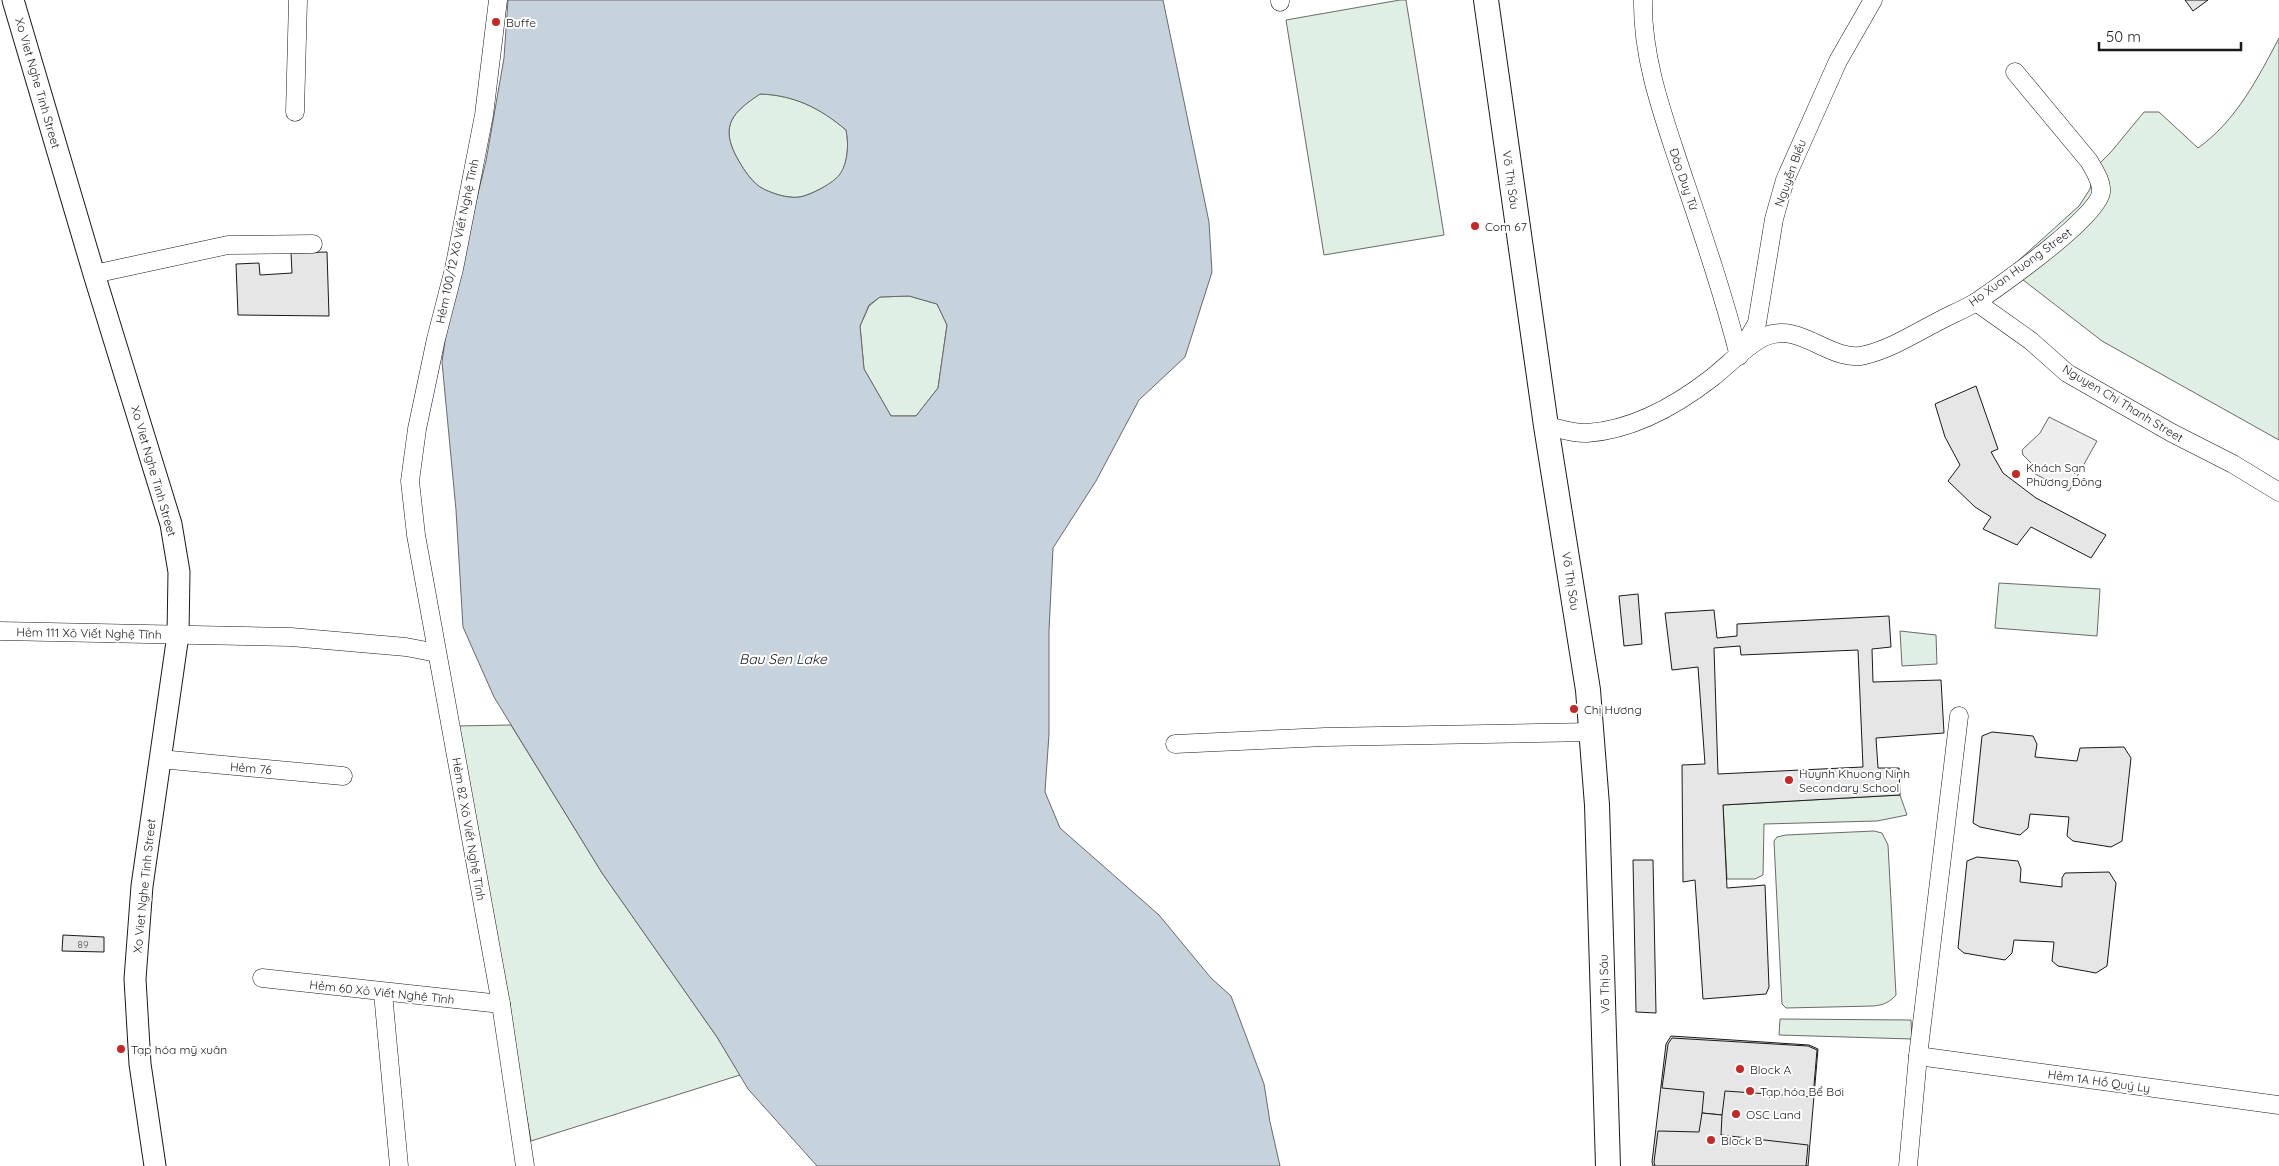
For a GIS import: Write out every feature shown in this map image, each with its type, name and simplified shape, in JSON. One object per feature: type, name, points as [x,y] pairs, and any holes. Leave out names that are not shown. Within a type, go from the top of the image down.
[{"type":"main road","name":"Võ Thị Sáu","points":[[1486,0],[1546,426],[1580,633],[1592,732],[1600,865],[1608,1166]]},
{"type":"street","name":"Xo Viet Nghe Tinh Street","points":[[14,0],[94,274],[171,524],[179,572],[178,635],[142,886],[135,979],[140,1064],[155,1166]]},
{"type":"street","points":[[295,112],[298,0]]},
{"type":"street","name":"Hẻm 100/12 Xô Viết Nghệ Tĩnh","points":[[410,481],[417,429],[436,339],[454,269],[484,115],[498,0]]},
{"type":"street","name":"Đào Duy Từ","points":[[1643,0],[1647,48],[1656,95],[1724,295],[1739,356]]},
{"type":"street","name":"Nguyễn Biểu","points":[[1739,356],[1757,322],[1774,219],[1785,180],[1838,61],[1873,0]]},
{"type":"street","name":"Ho Xuan Huong Street","points":[[1546,426],[1585,433],[1629,425],[1664,410],[1699,388],[1764,337],[1784,332],[1845,354],[1863,356],[1904,339],[1976,302],[2070,231],[2092,210],[2101,193],[2098,177],[2088,160],[2016,72]]},
{"type":"street","points":[[94,274],[228,245],[313,244]]},
{"type":"street","name":"Nguyen Chi Thanh Street","points":[[1976,302],[2031,341],[2067,373],[2172,433],[2233,464],[2279,492]]},
{"type":"street","name":"Hẻm 82 Xô Viết Nghệ Tĩnh","points":[[410,481],[412,510],[501,1004],[525,1166]]},
{"type":"street","name":"Hẻm 111 Xô Viết Nghệ Tĩnh","points":[[0,631],[178,635]]},
{"type":"street","points":[[178,635],[291,637],[406,647],[437,653]]},
{"type":"street","points":[[1908,1166],[1918,1056],[1959,716]]},
{"type":"street","points":[[1175,744],[1325,737],[1592,732]]},
{"type":"street","name":"Hẻm 76","points":[[160,759],[343,776]]},
{"type":"street","name":"Hẻm 60 Xô Viết Nghệ Tĩnh","points":[[262,978],[384,993],[501,1004]]},
{"type":"street","points":[[384,993],[399,1166]]},
{"type":"street","name":"Hẻm 1A Hồ Quý Ly","points":[[1918,1056],[2279,1105]]},
{"type":"green space","points":[[1406,0],[1444,235],[1324,255],[1286,20]]},
{"type":"green space","points":[[2279,38],[2279,440],[2102,341],[2009,269],[2079,206],[2090,189],[2094,169],[2111,152],[2144,112],[2159,112],[2198,148],[2212,137],[2245,98]]},
{"type":"green space","points":[[760,94],[784,97],[806,104],[826,115],[846,130],[848,147],[846,159],[843,170],[837,178],[827,185],[800,197],[785,196],[769,191],[753,181],[731,145],[729,128],[736,113]]},
{"type":"green space","points":[[909,296],[937,304],[947,325],[938,388],[916,416],[891,416],[864,369],[860,326],[869,306],[880,297]]},
{"type":"green space","points":[[1999,583],[2100,589],[2097,636],[1995,628]]},
{"type":"green space","points":[[1900,631],[1936,635],[1937,664],[1902,666]]},
{"type":"green space","points":[[511,725],[602,873],[717,1037],[740,1075],[531,1141],[457,726]]},
{"type":"green space","points":[[1900,795],[1907,815],[1877,821],[1764,824],[1763,875],[1755,879],[1727,879],[1723,805]]},
{"type":"green space","points":[[1874,831],[1882,833],[1888,845],[1896,995],[1886,1003],[1873,1006],[1786,1008],[1782,1004],[1774,841],[1777,837],[1786,835]]},
{"type":"green space","points":[[1780,1019],[1911,1020],[1912,1039],[1779,1035]]},
{"type":"shaded area","points":[[2049,417],[2097,441],[2069,491],[2035,474],[2034,466],[2023,455],[2022,450],[2040,433]]},
{"type":"water","name":"Bau Sen Lake","points":[[508,0],[1163,0],[1209,222],[1212,272],[1185,357],[1139,400],[1096,481],[1053,548],[1049,631],[1049,734],[1045,792],[1060,828],[1159,915],[1211,978],[1231,996],[1264,1084],[1280,1166],[817,1166],[748,1089],[717,1037],[602,873],[494,697],[463,627],[456,510],[442,362],[449,312],[486,161],[504,58]],"holes":[[[760,94],[784,97],[806,104],[826,115],[846,130],[848,147],[843,169],[828,185],[805,196],[785,196],[760,187],[744,169],[731,145],[729,128],[736,113]],[[909,296],[937,304],[947,325],[938,388],[916,416],[891,416],[864,369],[860,326],[869,305],[880,297]]]},
{"type":"building","points":[[2185,0],[2208,0],[2193,11]]},
{"type":"building","points":[[327,252],[329,316],[238,315],[236,264],[259,263],[260,275],[292,273],[291,253]]},
{"type":"building","points":[[1976,386],[1998,449],[1991,452],[2003,473],[2036,498],[2106,535],[2091,558],[2031,527],[2017,545],[1983,529],[1991,517],[1975,507],[1948,481],[1960,465],[1945,437],[1935,404]]},
{"type":"building","points":[[1638,594],[1642,644],[1624,646],[1619,596]]},
{"type":"building","points":[[1714,610],[1717,638],[1737,636],[1737,624],[1889,616],[1891,647],[1872,649],[1873,682],[1941,680],[1944,733],[1876,738],[1878,768],[1899,768],[1900,795],[1723,805],[1727,888],[1765,885],[1769,987],[1766,994],[1703,999],[1695,880],[1683,882],[1682,765],[1705,764],[1698,667],[1672,670],[1665,613]],"holes":[[[1740,646],[1741,655],[1858,650],[1863,767],[1718,774],[1714,648]]]},
{"type":"building","points":[[1992,732],[2033,736],[2037,744],[2035,757],[2077,761],[2080,748],[2124,747],[2131,758],[2122,841],[2111,847],[2073,841],[2067,836],[2069,817],[2030,814],[2028,828],[2020,835],[1980,827],[1973,823],[1982,736]]},
{"type":"building","points":[[1977,857],[2018,861],[2021,869],[2020,882],[2062,887],[2062,878],[2065,873],[2109,872],[2116,883],[2107,966],[2096,973],[2058,966],[2052,961],[2054,942],[2014,940],[2012,953],[2005,960],[1964,953],[1958,948],[1967,861]]},
{"type":"building","points":[[1633,860],[1653,860],[1656,1013],[1636,1012]]},
{"type":"building","points":[[63,935],[104,937],[104,952],[62,951]]},
{"type":"building","name":"OSC Land","points":[[1671,1036],[1809,1045],[1818,1049],[1808,1166],[1653,1166],[1666,1044]]},
{"type":"building","name":"Block A","points":[[1672,1038],[1808,1046],[1817,1050],[1813,1097],[1725,1091],[1722,1115],[1702,1113],[1704,1092],[1662,1088],[1668,1044]]},
{"type":"building","name":"Block B","points":[[1702,1113],[1722,1115],[1721,1135],[1808,1145],[1806,1166],[1655,1166],[1658,1131],[1699,1132]]},
{"type":"place","name":"Buffe","points":[[496,22]]},
{"type":"place","name":"Com 67","points":[[1475,226]]},
{"type":"place","name":"Khách Sạn Phương Đông","points":[[2016,474]]},
{"type":"place","name":"Chị Hương","points":[[1574,709]]},
{"type":"place","name":"Huynh Khuong Ninh Secondary School","points":[[1789,780]]},
{"type":"place","name":"Tạp hóa mỹ xuân","points":[[121,1049]]},
{"type":"place","name":"Block A","points":[[1740,1069]]},
{"type":"place","name":"Tạp hóa Bể Bơi","points":[[1750,1091]]},
{"type":"place","name":"OSC Land","points":[[1736,1114]]},
{"type":"place","name":"Block B","points":[[1711,1140]]}]
